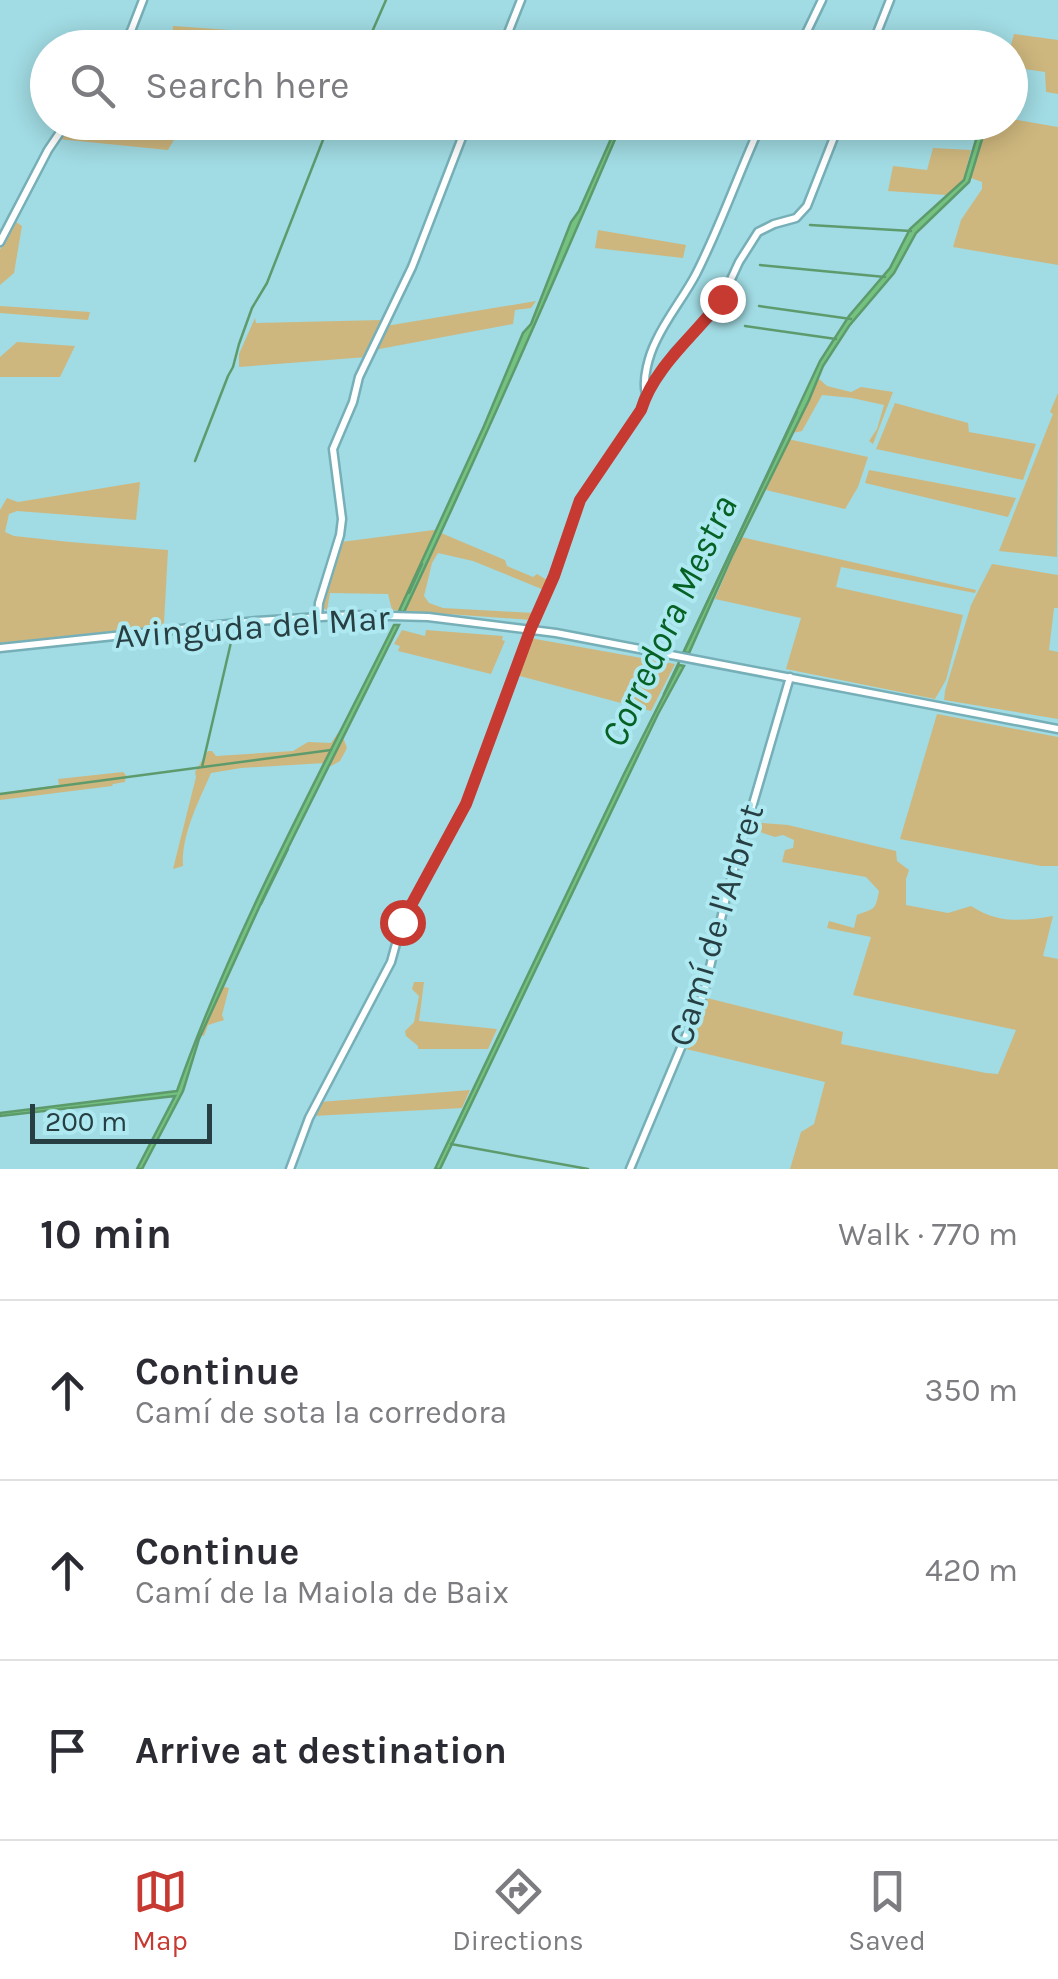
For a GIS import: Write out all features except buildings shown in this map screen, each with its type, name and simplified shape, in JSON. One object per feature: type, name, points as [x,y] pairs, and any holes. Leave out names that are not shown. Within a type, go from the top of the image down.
[{"type":"street","points":[[130,30],[143,0]]},
{"type":"street","points":[[509,30],[521,0]]},
{"type":"street","points":[[808,30],[822,0]]},
{"type":"street","points":[[879,30],[890,0]]},
{"type":"street","points":[[0,242],[55,140]]},
{"type":"street","points":[[318,617],[342,520],[333,449],[359,377],[412,267],[461,140]]},
{"type":"street","points":[[646,394],[644,386],[654,345],[696,274],[754,140]]},
{"type":"street","points":[[290,1169],[310,1118],[391,962],[402,922],[466,804],[580,500],[675,352],[722,299],[758,232],[796,218],[806,206],[833,140]]},
{"type":"street","name":"Avinguda del Mar","points":[[0,648],[238,622],[406,616],[531,628],[1058,727]]},
{"type":"street","name":"Camí de l'Arbret","points":[[630,1169],[704,992],[727,893],[790,677]]},
{"type":"shaded area","points":[[173,26],[230,30],[173,30]]},
{"type":"shaded area","points":[[1028,36],[1058,40],[1058,94],[1046,92],[1045,72],[1028,70]]},
{"type":"shaded area","points":[[1028,122],[1058,127],[1058,265],[953,247],[961,220],[982,189],[982,182],[971,178],[982,140],[1028,140]]},
{"type":"shaded area","points":[[68,140],[174,140],[168,150]]},
{"type":"shaded area","points":[[610,140],[615,140],[488,429],[404,612],[399,611],[523,333],[531,324],[571,222]]},
{"type":"shaded area","points":[[976,140],[982,140],[969,182],[916,233],[894,273],[849,326],[823,366],[689,653],[684,652],[820,361],[849,316],[890,268],[910,229],[964,180]]},
{"type":"shaded area","points":[[933,148],[971,150],[963,181],[946,195],[888,191],[893,166],[927,170]]},
{"type":"shaded area","points":[[13,220],[22,226],[14,273],[0,285],[0,250]]},
{"type":"shaded area","points":[[598,230],[686,245],[683,258],[595,248]]},
{"type":"shaded area","points":[[536,301],[531,308],[515,310],[513,324],[374,350],[386,326]]},
{"type":"shaded area","points":[[0,306],[90,312],[88,320],[0,313]]},
{"type":"shaded area","points":[[255,318],[256,323],[383,320],[367,357],[239,367],[239,354]]},
{"type":"shaded area","points":[[17,342],[75,346],[60,377],[0,377],[0,357]]},
{"type":"shaded area","points":[[818,378],[827,386],[851,392],[861,387],[893,392],[873,444],[869,441],[884,405],[852,398],[822,395],[802,431],[792,433]]},
{"type":"shaded area","points":[[1058,393],[1057,557],[999,551],[1053,414],[1050,412]]},
{"type":"shaded area","points":[[895,403],[968,423],[969,432],[1036,444],[1023,480],[876,449]]},
{"type":"shaded area","points":[[788,439],[868,457],[845,509],[766,490]]},
{"type":"shaded area","points":[[869,470],[1016,498],[1008,517],[865,483]]},
{"type":"shaded area","points":[[140,482],[136,520],[17,511],[9,514],[5,532],[168,550],[164,623],[0,643],[0,510],[7,498],[18,502]]},
{"type":"shaded area","points":[[434,530],[505,560],[507,566],[547,580],[544,590],[473,561],[438,553],[424,596],[429,603],[443,608],[533,613],[531,620],[392,610],[388,594],[330,593],[327,610],[321,607],[341,542]]},
{"type":"shaded area","points":[[741,537],[976,590],[975,593],[841,567],[836,587],[963,615],[946,680],[935,699],[786,669],[801,618],[715,599]]},
{"type":"shaded area","points":[[992,564],[1058,575],[1058,608],[1054,608],[1049,650],[1058,652],[1058,719],[944,700],[971,605]]},
{"type":"shaded area","points":[[394,625],[399,625],[267,890],[199,1039],[183,1091],[142,1169],[137,1169],[175,1096],[0,1116],[177,1091],[250,913]]},
{"type":"shaded area","points":[[402,630],[425,636],[426,630],[503,636],[505,641],[491,674],[398,651],[400,646],[394,644]]},
{"type":"shaded area","points":[[530,638],[675,664],[651,711],[516,675]]},
{"type":"shaded area","points":[[679,665],[684,666],[440,1169],[435,1169],[624,774]]},
{"type":"shaded area","points":[[937,714],[1058,737],[1058,866],[900,839]]},
{"type":"shaded area","points":[[338,733],[347,748],[340,761],[331,766],[325,763],[211,773],[188,830],[183,866],[173,869],[195,772],[208,751],[216,756],[293,751],[308,742],[331,743]]},
{"type":"shaded area","points":[[123,772],[125,782],[112,786],[0,800],[0,793],[59,785],[58,779]]},
{"type":"shaded area","points":[[751,822],[788,825],[896,851],[897,861],[909,870],[906,905],[948,913],[971,906],[1011,920],[1053,916],[1043,956],[1058,959],[1058,1169],[790,1169],[801,1132],[814,1124],[825,1082],[686,1049],[707,998],[843,1032],[841,1044],[986,1073],[998,1074],[1016,1030],[853,995],[871,937],[827,928],[829,921],[854,928],[857,915],[875,906],[879,891],[866,877],[782,862],[785,850],[793,848],[794,840],[751,829]]},
{"type":"shaded area","points":[[414,982],[424,982],[419,1021],[497,1029],[488,1049],[418,1049],[405,1031],[414,1022],[419,996],[412,989]]},
{"type":"shaded area","points":[[224,987],[229,988],[224,1020],[208,1025],[204,1036],[201,1035],[212,1007]]},
{"type":"shaded area","points":[[470,1090],[462,1108],[313,1116],[320,1102]]},
{"type":"waterway","points":[[373,30],[386,0]]},
{"type":"waterway","points":[[195,461],[252,308],[267,283],[323,140]]},
{"type":"waterway","points":[[810,225],[911,231]]},
{"type":"waterway","points":[[760,265],[885,277]]},
{"type":"waterway","points":[[759,306],[851,319]]},
{"type":"waterway","points":[[745,326],[836,339]]},
{"type":"waterway","name":"Corredora Mestra","points":[[683,653],[797,412]]},
{"type":"waterway","points":[[409,593],[422,564]]},
{"type":"waterway","points":[[202,767],[232,638]]},
{"type":"waterway","name":"Corredora Mestra","points":[[664,694],[680,660]]},
{"type":"waterway","points":[[0,794],[331,750]]},
{"type":"waterway","points":[[261,904],[288,849]]},
{"type":"waterway","points":[[451,1144],[588,1169]]},
{"type":"route","points":[[402,922],[466,804],[580,500],[675,352],[722,299]]}]
